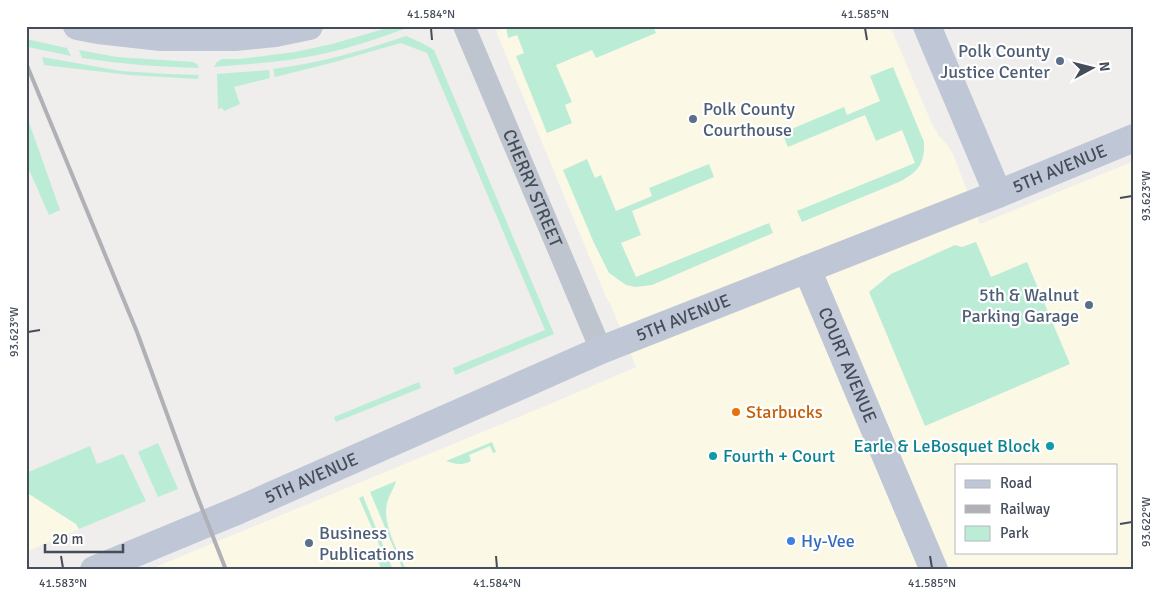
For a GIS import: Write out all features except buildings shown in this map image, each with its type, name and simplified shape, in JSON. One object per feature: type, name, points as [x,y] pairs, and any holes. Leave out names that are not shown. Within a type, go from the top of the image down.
[{"type":"street","points":[[77,26],[161,37],[236,37],[275,33],[309,26]]},
{"type":"street","name":"CHERRY STREET","points":[[464,26],[601,350]]},
{"type":"street","points":[[927,26],[998,194]]},
{"type":"street","name":"5TH AVENUE","points":[[94,570],[239,510],[601,350],[998,194],[1134,138]]},
{"type":"street","name":"COURT AVENUE","points":[[807,269],[934,570]]},
{"type":"shaded area","points":[[496,26],[890,26],[932,124],[953,154],[980,224],[1134,161],[1134,570],[148,570],[636,367],[497,34]]},
{"type":"shaded area","points":[[26,492],[76,524],[79,529],[26,552]]},
{"type":"green space","points":[[394,26],[408,26],[407,28],[344,49],[309,57],[214,67],[222,59],[239,59],[295,52],[332,44]]},
{"type":"green space","points":[[506,26],[653,26],[656,33],[596,58],[592,50],[556,65],[572,102],[565,105],[572,123],[547,133],[516,56],[524,53],[517,35],[508,38]]},
{"type":"green space","points":[[406,36],[434,50],[554,334],[455,375],[453,368],[545,330],[427,53],[401,43],[275,77],[273,69],[340,56]]},
{"type":"green space","points":[[26,39],[67,48],[71,56],[28,47]]},
{"type":"green space","points":[[79,50],[117,57],[193,62],[199,68],[140,65],[82,58]]},
{"type":"green space","points":[[42,57],[121,71],[199,75],[198,79],[129,75],[44,65]]},
{"type":"green space","points":[[893,67],[924,142],[922,162],[916,171],[899,182],[802,222],[797,211],[915,163],[902,130],[876,141],[865,115],[788,147],[782,133],[844,107],[847,115],[880,101],[870,76]]},
{"type":"green space","points":[[269,70],[270,78],[234,87],[240,104],[224,111],[222,108],[218,109],[217,74]]},
{"type":"green space","points":[[26,114],[60,210],[49,215],[26,163]]},
{"type":"green space","points":[[587,159],[595,178],[601,175],[616,211],[652,196],[649,188],[709,164],[714,177],[632,211],[641,235],[621,243],[636,277],[769,223],[773,233],[652,285],[636,287],[626,285],[609,273],[563,170]]},
{"type":"green space","points":[[976,242],[991,277],[1027,262],[1070,364],[925,426],[869,292],[891,274],[955,245],[962,247]]},
{"type":"green space","points":[[419,382],[421,388],[336,422],[334,417]]},
{"type":"green space","points":[[492,442],[496,452],[493,453],[490,446],[469,455],[471,461],[467,463],[459,464],[446,461]]},
{"type":"green space","points":[[158,443],[178,489],[158,497],[138,452]]},
{"type":"green space","points":[[90,446],[97,464],[122,454],[124,455],[146,501],[79,529],[76,524],[26,492],[26,473]]},
{"type":"green space","points":[[396,481],[387,503],[387,520],[406,570],[403,570],[370,492]]},
{"type":"green space","points":[[363,496],[393,570],[382,570],[374,553],[381,549],[359,498]]},
{"type":"railway","points":[[26,63],[137,332],[226,570]]},
{"type":"place","name":"Polk County Justice Center","points":[[1060,61]]},
{"type":"place","name":"Polk County Courthouse","points":[[693,119]]},
{"type":"place","name":"5th & Walnut Parking Garage","points":[[1089,305]]},
{"type":"place","name":"Starbucks","points":[[736,412]]},
{"type":"place","name":"Earle & LeBosquet Block","points":[[1050,446]]},
{"type":"place","name":"Fourth + Court","points":[[713,456]]},
{"type":"place","name":"Hy-Vee","points":[[791,541]]},
{"type":"place","name":"Business Publications","points":[[309,543]]}]
